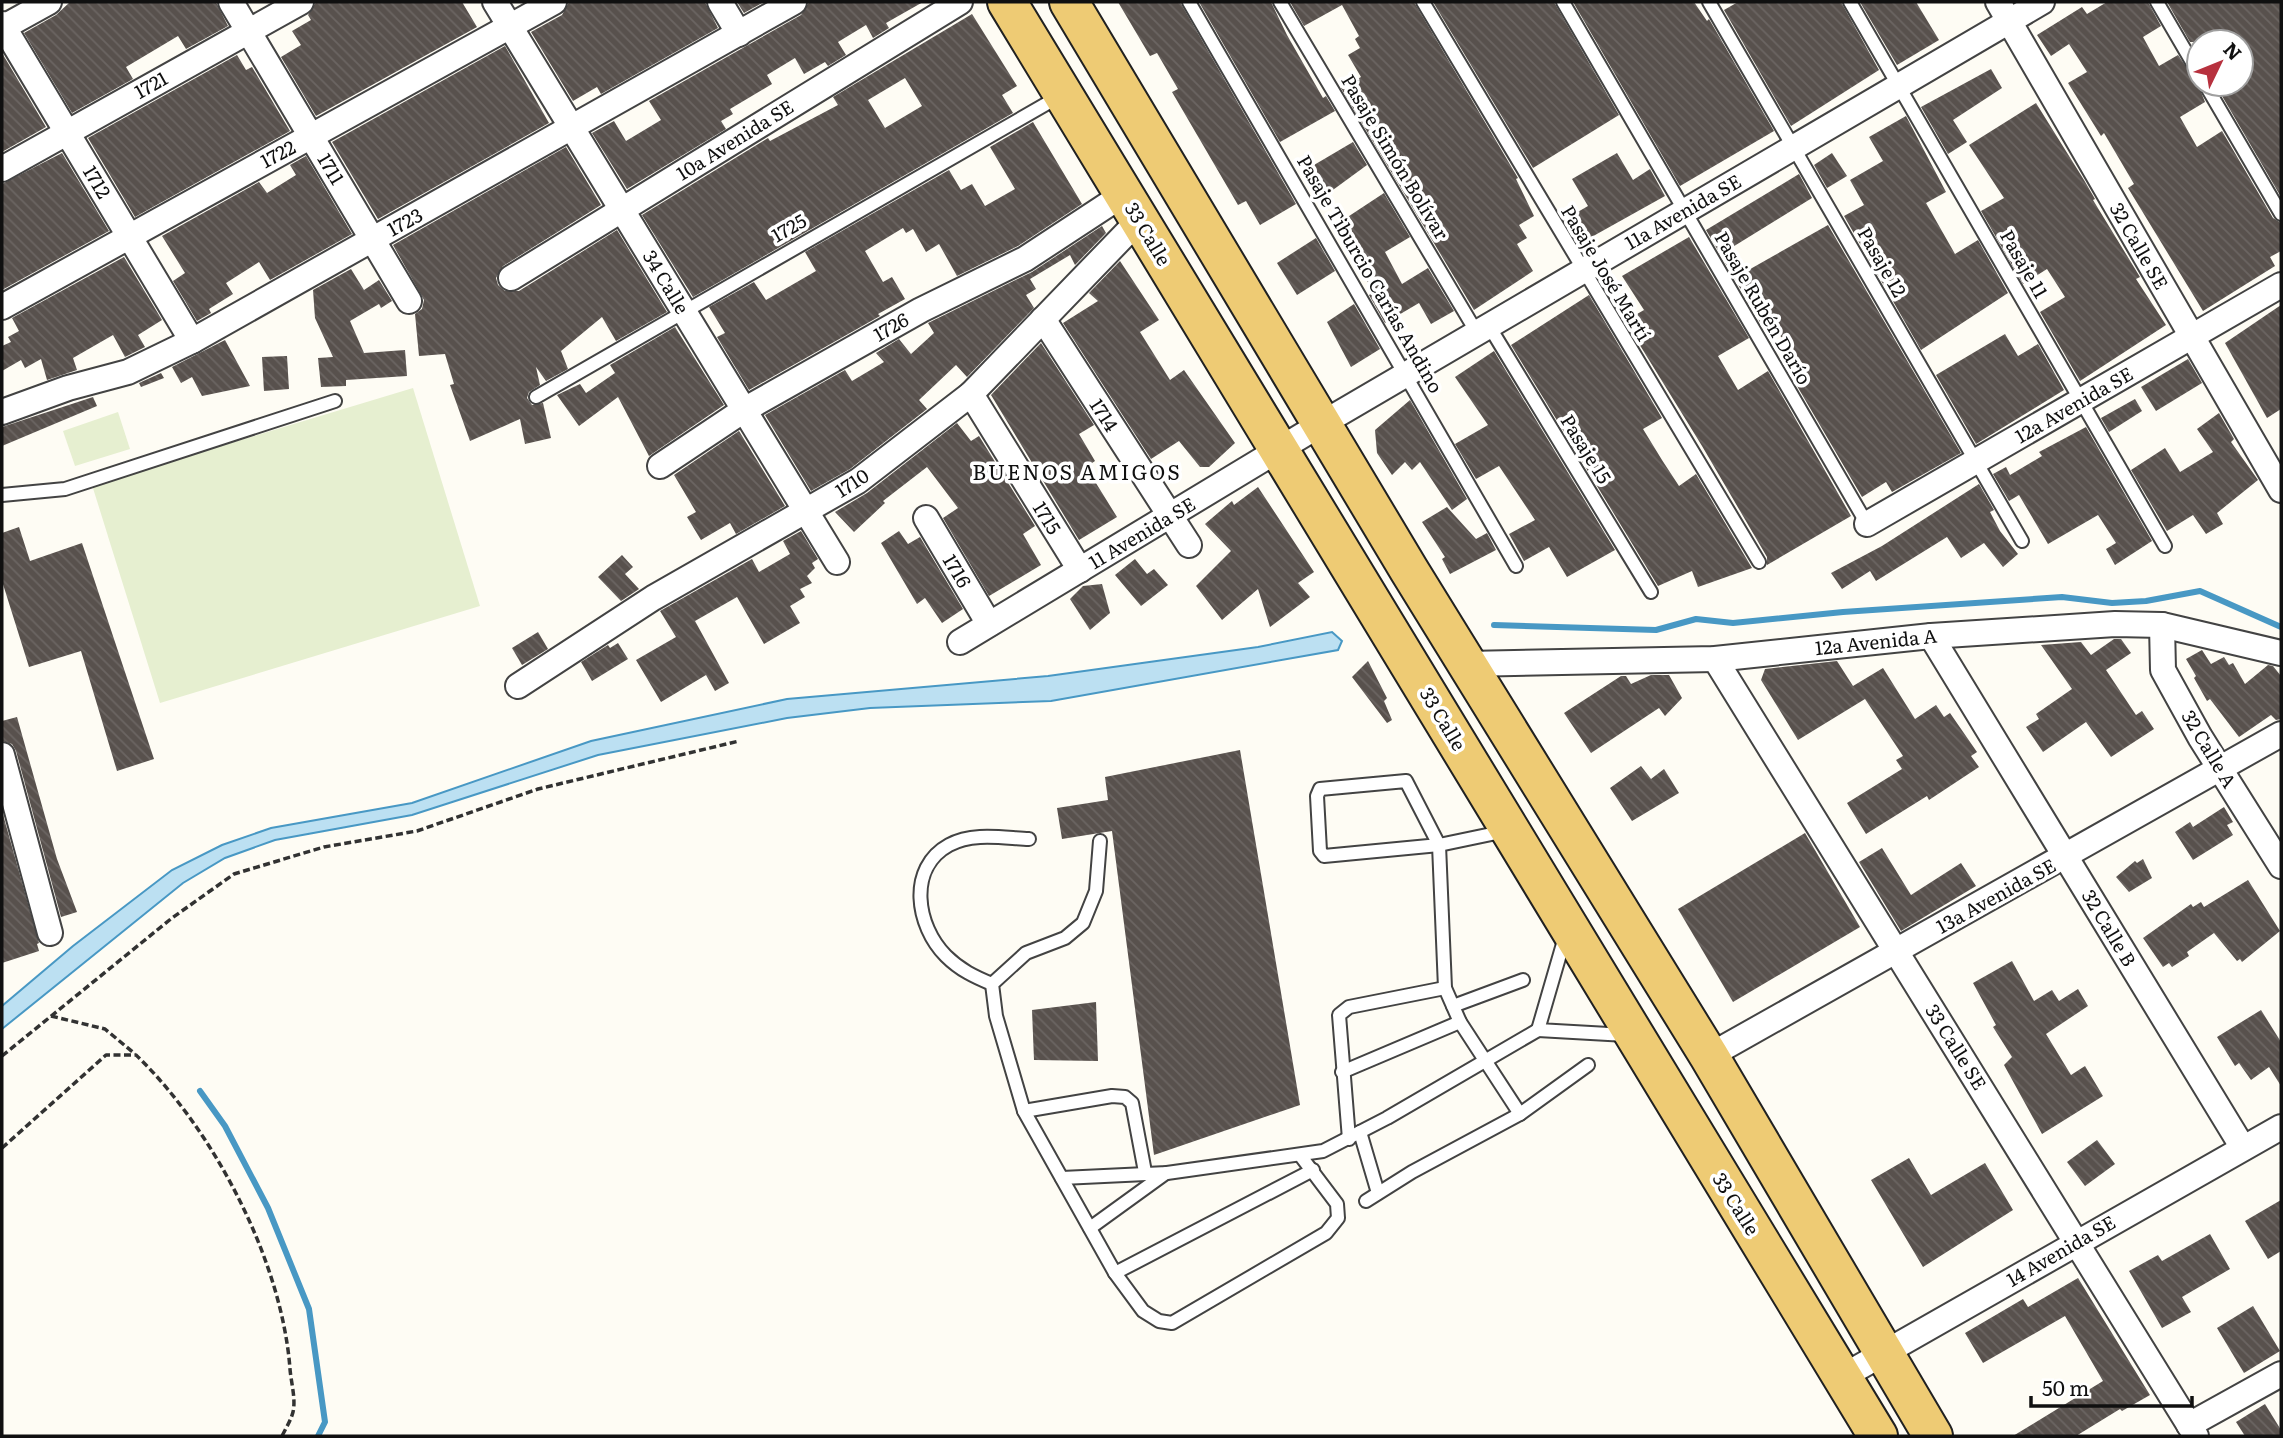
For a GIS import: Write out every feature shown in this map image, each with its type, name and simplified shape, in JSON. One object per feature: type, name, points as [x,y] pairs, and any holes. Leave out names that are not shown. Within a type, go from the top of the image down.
[{"type":"main road","name":"33 Calle","points":[[1007,2],[1878,1436]]},
{"type":"main road","points":[[1069,2],[1467,664],[1709,1056],[1933,1436]]},
{"type":"street","points":[[2,26],[49,2]]},
{"type":"street","name":"1711","points":[[231,2],[409,301]]},
{"type":"street","name":"1721","points":[[2,169],[301,2]]},
{"type":"street","name":"34 Calle","points":[[495,2],[837,562]]},
{"type":"street","name":"1722","points":[[2,307],[554,2]]},
{"type":"street","points":[[720,2],[740,34]]},
{"type":"street","name":"1723","points":[[2,412],[68,388],[128,372],[191,341],[794,2]]},
{"type":"street","name":"10a Avenida SE","points":[[511,278],[960,2]]},
{"type":"street","name":"11a Avenida SE","points":[[1323,423],[1898,86],[2003,11],[2042,2]]},
{"type":"street","name":"32 Calle SE","points":[[2003,11],[2281,490]]},
{"type":"street","name":"1712","points":[[2,26],[191,341]]},
{"type":"street","name":"1710","points":[[518,686],[653,598],[858,481],[971,394],[1042,319],[1132,207]]},
{"type":"street","name":"1726","points":[[660,466],[744,410],[921,310],[1132,207]]},
{"type":"street","name":"12a Avenida SE","points":[[1867,524],[2281,285]]},
{"type":"street","name":"1714","points":[[1042,319],[1189,545]]},
{"type":"street","name":"1715","points":[[971,394],[1080,570]]},
{"type":"street","name":"11 Avenida SE","points":[[960,642],[1323,423]]},
{"type":"street","name":"1716","points":[[926,518],[989,624]]},
{"type":"street","name":"12a Avenida A","points":[[1467,664],[1715,659],[1931,636],[2115,624],[2162,625],[2281,653]]},
{"type":"street","name":"32 Calle A","points":[[2162,625],[2163,670],[2281,866]]},
{"type":"street","name":"32 Calle B","points":[[1931,636],[2243,1148]]},
{"type":"street","name":"33 Calle SE","points":[[1715,659],[2192,1431]]},
{"type":"street","name":"13a Avenida SE","points":[[1709,1056],[2281,734]]},
{"type":"street","points":[[2,755],[50,933]]},
{"type":"street","name":"14 Avenida SE","points":[[1842,1377],[2281,1127]]},
{"type":"street","points":[[2192,1431],[2281,1374]]},
{"type":"lane","name":"Pasaje Tiburcio Carías Andino","points":[[1189,2],[1516,566]]},
{"type":"lane","name":"Pasaje Simón Bolívar","points":[[1280,2],[1483,330]]},
{"type":"lane","name":"Pasaje José Martí","points":[[1423,2],[1759,562]]},
{"type":"lane","name":"Pasaje Rubén Darío","points":[[1563,2],[1867,524]]},
{"type":"lane","name":"Pasaje 12","points":[[1709,2],[2022,541]]},
{"type":"lane","name":"Pasaje 11","points":[[1850,2],[2165,546]]},
{"type":"lane","points":[[2157,2],[2185,50]]},
{"type":"lane","name":"1725","points":[[536,397],[574,377],[683,310],[1063,94]]},
{"type":"lane","points":[[2213,98],[2281,214]]},
{"type":"lane","name":"Pasaje 15","points":[[1483,330],[1651,592]]},
{"type":"lane","points":[[2,495],[65,489],[335,401]]},
{"type":"lane","points":[[1509,830],[1439,845],[1324,856],[1320,851],[1317,796],[1320,789],[1327,786],[1406,781],[1439,845],[1445,988],[1460,1022],[1520,1114]]},
{"type":"lane","points":[[992,984],[964,972],[944,955],[920,907],[920,883],[928,863],[948,845],[974,837],[1029,839]]},
{"type":"lane","points":[[992,984],[1026,953],[1065,938],[1083,923],[1096,891],[1100,841]]},
{"type":"lane","points":[[1538,1030],[1568,927]]},
{"type":"lane","points":[[1453,1006],[1523,980]]},
{"type":"lane","points":[[992,984],[996,1016],[1024,1111],[1115,1273],[1143,1311],[1158,1321],[1172,1322],[1326,1233],[1338,1218],[1337,1205],[1300,1155]]},
{"type":"lane","points":[[1378,1193],[1354,1136],[1342,1072],[1339,1015],[1343,1009],[1445,988]]},
{"type":"lane","points":[[1342,1072],[1460,1022]]},
{"type":"lane","points":[[1062,1178],[1167,1173],[1323,1151],[1485,1063],[1538,1030],[1633,1036]]},
{"type":"lane","points":[[1366,1201],[1520,1114],[1588,1065]]},
{"type":"lane","points":[[1024,1111],[1112,1096],[1125,1097],[1132,1103],[1145,1172]]},
{"type":"lane","points":[[1115,1273],[1313,1170]]},
{"type":"lane","points":[[1090,1228],[1167,1173]]},
{"type":"path","points":[[2,1056],[172,918],[234,874],[324,847],[417,831],[538,789],[739,741]]},
{"type":"path","points":[[51,1016],[105,1029],[136,1055],[167,1084],[220,1161],[257,1241],[288,1332],[293,1410],[282,1436]]},
{"type":"path","points":[[2,1148],[106,1055],[136,1055]]},
{"type":"green space","points":[[413,388],[480,606],[160,703],[92,485]]},
{"type":"green space","points":[[118,412],[130,449],[75,466],[63,431]]},
{"type":"water","points":[[1332,632],[1342,641],[1338,650],[1051,701],[870,708],[787,718],[598,755],[412,815],[275,840],[225,858],[183,883],[2,1029],[2,1006],[73,946],[172,870],[222,845],[271,828],[412,803],[591,741],[787,699],[1048,676],[1258,647]]},
{"type":"building","points":[[70,2],[216,2],[228,26],[186,49],[178,36],[126,67],[133,79],[72,113],[24,33],[56,15]]},
{"type":"building","points":[[316,2],[462,2],[477,27],[316,116],[281,57],[301,45],[292,31],[311,20],[308,15]]},
{"type":"building","points":[[569,2],[705,2],[718,28],[601,94],[597,87],[573,101],[531,32],[562,15]]},
{"type":"building","points":[[737,2],[764,2],[744,13]]},
{"type":"building","points":[[809,2],[923,2],[886,23],[889,28],[873,38],[866,25],[838,42],[846,55],[828,66],[825,62],[804,74],[795,58],[767,75],[772,84],[730,109],[733,114],[721,121],[726,129],[627,189],[592,133],[614,121],[626,141],[661,120],[649,101],[801,15]]},
{"type":"building","points":[[1118,2],[1180,2],[1296,204],[1260,225],[1246,201],[1238,205],[1172,92],[1178,89],[1157,53],[1150,56]]},
{"type":"building","points":[[1199,2],[1271,2],[1323,98],[1326,96],[1335,111],[1280,142]]},
{"type":"building","points":[[1290,2],[1414,2],[1518,178],[1516,179],[1534,216],[1519,225],[1527,238],[1517,244],[1533,271],[1474,310],[1341,88],[1361,77],[1348,55],[1360,48],[1355,39],[1359,36],[1342,5],[1304,26]]},
{"type":"building","points":[[1433,2],[1554,2],[1619,115],[1533,168]]},
{"type":"building","points":[[1573,2],[1694,2],[1707,21],[1709,19],[1774,131],[1680,186]]},
{"type":"building","points":[[1738,2],[1841,2],[1879,70],[1791,126],[1724,10]]},
{"type":"building","points":[[1860,2],[1916,2],[1939,40],[1897,65]]},
{"type":"building","points":[[2107,2],[2148,2],[2161,26],[2143,37],[2159,66],[2178,55],[2185,65],[2185,98],[2203,98],[2205,102],[2180,117],[2197,147],[2222,131],[2273,218],[2281,223],[2281,251],[2270,257],[2275,266],[2203,311],[2128,188],[2134,184],[2104,133],[2101,136],[2068,83],[2087,72],[2069,44],[2051,56],[2037,35],[2082,7],[2087,14]]},
{"type":"building","points":[[2167,2],[2281,2],[2281,197],[2223,98],[2255,98],[2255,28],[2185,28],[2185,33]]},
{"type":"building","points":[[972,14],[1017,86],[1002,95],[1013,113],[693,297],[642,215],[768,138],[770,141],[838,105],[833,97]],"holes":[[[905,78],[922,106],[885,128],[868,100]]]},
{"type":"building","points":[[505,46],[549,123],[378,219],[332,142]]},
{"type":"building","points":[[2,53],[46,127],[2,152]]},
{"type":"building","points":[[237,55],[246,70],[252,67],[290,131],[135,217],[88,138]]},
{"type":"building","points":[[1991,69],[2002,88],[1953,120],[1967,142],[1948,154],[1921,107]]},
{"type":"building","points":[[2036,103],[2140,277],[2136,279],[2166,325],[2080,381],[2040,312],[2065,297],[2047,269],[2023,284],[1981,211],[2004,198],[1969,145]]},
{"type":"building","points":[[1906,116],[1946,192],[1926,203],[1955,254],[1978,240],[2008,293],[1921,350],[1844,216],[1864,205],[1850,180],[1883,161],[1869,137]]},
{"type":"building","points":[[1033,122],[1082,204],[1018,246],[957,276],[939,244],[926,252],[913,229],[906,233],[903,228],[865,251],[883,282],[892,277],[905,299],[749,390],[717,337],[725,333],[709,307],[754,282],[766,300],[816,271],[805,252],[949,170],[961,190],[972,184],[985,206],[1015,189],[990,147]]},
{"type":"building","points":[[1353,142],[1367,165],[1326,195],[1314,165]]},
{"type":"building","points":[[566,147],[601,205],[503,266],[496,278],[498,285],[505,291],[519,291],[617,230],[667,312],[616,341],[602,317],[561,351],[568,369],[546,381],[536,367],[540,385],[529,392],[527,398],[532,405],[543,403],[551,438],[525,444],[520,419],[470,441],[450,385],[454,384],[445,354],[419,356],[415,314],[422,309],[424,300],[393,245]]},
{"type":"building","points":[[62,153],[109,231],[2,290],[2,184]]},
{"type":"building","points":[[1617,153],[1633,180],[1650,169],[1665,196],[1579,244],[1564,220],[1588,206],[1572,179]]},
{"type":"building","points":[[1832,153],[1847,176],[1827,188],[1814,165]]},
{"type":"building","points":[[306,156],[352,234],[270,280],[259,262],[226,283],[233,294],[209,309],[211,313],[197,321],[173,281],[185,273],[162,236],[259,182],[267,193],[296,175],[290,165]]},
{"type":"building","points":[[1799,174],[1812,198],[1731,248],[1745,272],[1828,225],[1961,453],[1892,492],[1886,482],[1862,497],[1783,362],[1793,356],[1773,324],[1764,329],[1706,230]]},
{"type":"building","points":[[1384,193],[1410,237],[1385,252],[1402,284],[1428,268],[1454,311],[1431,324],[1419,303],[1385,323],[1369,295],[1374,292],[1349,252],[1337,224]]},
{"type":"building","points":[[1102,226],[1106,233],[1075,265],[1070,255],[1030,279],[1036,289],[1026,295],[1034,308],[967,377],[956,365],[919,400],[927,409],[850,469],[811,491],[765,415],[845,370],[852,381],[884,362],[876,353],[899,339],[911,354],[934,333],[928,323],[1032,272]]},
{"type":"building","points":[[1689,237],[1749,338],[1718,356],[1738,390],[1768,371],[1851,516],[1767,565],[1767,557],[1625,321],[1644,310],[1622,276]]},
{"type":"building","points":[[1316,238],[1335,271],[1297,295],[1277,263]]},
{"type":"building","points":[[124,257],[162,320],[138,335],[145,347],[125,357],[113,335],[73,358],[77,370],[47,380],[41,359],[25,368],[21,360],[2,371],[2,346],[11,342],[8,337],[19,331],[12,318]]},
{"type":"building","points":[[1120,261],[1159,320],[1140,332],[1170,380],[1184,370],[1235,443],[1209,467],[1200,467],[1179,441],[1151,459],[1063,323],[1098,301],[1089,293]]},
{"type":"building","points":[[351,269],[364,290],[379,280],[392,301],[381,308],[379,304],[350,321],[364,353],[405,350],[407,376],[346,380],[346,386],[321,387],[318,358],[333,357],[315,318],[313,290]]},
{"type":"building","points":[[1589,295],[1662,418],[1643,429],[1679,486],[1696,474],[1752,568],[1698,587],[1692,571],[1658,586],[1511,345]]},
{"type":"building","points":[[1354,304],[1380,349],[1351,367],[1327,322]]},
{"type":"building","points":[[2281,305],[2281,409],[2267,418],[2225,343]]},
{"type":"building","points":[[675,327],[724,405],[649,456],[618,397],[579,426],[557,395],[580,384],[586,393],[615,373],[610,365]]},
{"type":"building","points":[[2005,334],[2018,356],[2038,344],[2064,390],[1976,444],[1936,375]]},
{"type":"building","points":[[225,340],[250,386],[202,396],[192,377],[181,383],[172,367]]},
{"type":"building","points":[[1041,343],[1094,425],[1079,434],[1095,461],[1086,467],[1117,517],[1079,540],[991,395]]},
{"type":"building","points":[[1494,351],[1615,550],[1567,577],[1549,547],[1524,561],[1509,534],[1535,520],[1499,466],[1476,479],[1455,444],[1488,425],[1455,377]]},
{"type":"building","points":[[287,356],[289,389],[264,391],[262,357]]},
{"type":"building","points":[[2188,359],[2202,383],[2156,411],[2141,387]]},
{"type":"building","points":[[161,373],[164,378],[141,387],[139,383]]},
{"type":"building","points":[[93,397],[97,406],[2,446],[2,427]]},
{"type":"building","points":[[2135,399],[2142,411],[2109,432],[2101,418]]},
{"type":"building","points":[[1410,400],[1467,499],[1452,510],[1420,462],[1412,470],[1405,462],[1392,475],[1377,453],[1375,430]]},
{"type":"building","points":[[2219,413],[2234,439],[2231,442],[2258,480],[2217,513],[2223,524],[2206,534],[2193,515],[2167,531],[2131,470],[2165,448],[2180,472],[2213,452],[2197,429]]},
{"type":"building","points":[[957,423],[971,441],[979,436],[1035,526],[1023,534],[1041,565],[989,596],[943,518],[958,508],[927,467],[883,501],[885,503],[854,532],[835,512],[867,493]]},
{"type":"building","points":[[2086,427],[2152,541],[2115,565],[2106,549],[2116,543],[2098,515],[2048,544],[2019,495],[2009,501],[1993,474],[2006,467],[2010,475],[2042,456],[2039,452]]},
{"type":"building","points":[[739,431],[785,506],[736,534],[730,523],[701,540],[687,517],[696,512],[674,475]]},
{"type":"building","points":[[1979,484],[1994,510],[1990,512],[2000,531],[2018,554],[2003,567],[1984,543],[1961,558],[1947,537],[1876,581],[1870,571],[1842,589],[1831,573],[1882,546]]},
{"type":"building","points":[[1258,487],[1314,572],[1298,583],[1310,597],[1270,627],[1258,589],[1222,620],[1196,586],[1231,551],[1205,524],[1232,501],[1234,505]]},
{"type":"building","points":[[1447,507],[1476,539],[1487,533],[1496,550],[1450,574],[1442,559],[1445,557],[1422,522]]},
{"type":"building","points":[[19,527],[30,561],[82,543],[154,759],[117,771],[81,651],[29,667],[2,581],[2,533]]},
{"type":"building","points":[[801,531],[818,559],[812,563],[815,568],[807,576],[812,583],[800,589],[805,597],[790,606],[800,623],[764,644],[737,597],[695,621],[729,683],[715,691],[706,675],[661,702],[636,660],[676,637],[660,611],[752,559],[759,572],[790,554],[783,541]]},
{"type":"building","points":[[899,531],[908,544],[920,537],[963,609],[942,623],[925,598],[917,604],[881,543]]},
{"type":"building","points":[[622,555],[633,567],[625,574],[639,589],[621,601],[598,577]]},
{"type":"building","points":[[1135,559],[1147,574],[1154,569],[1168,585],[1141,606],[1115,575]]},
{"type":"building","points":[[1102,584],[1110,613],[1090,630],[1070,599],[1083,586]]},
{"type":"building","points":[[538,632],[548,649],[522,665],[512,648]]},
{"type":"building","points":[[2114,639],[2121,639],[2131,653],[2106,670],[2136,715],[2142,711],[2154,729],[2111,757],[2086,722],[2043,752],[2026,727],[2039,719],[2036,714],[2072,689],[2041,645],[2081,642],[2091,655]]},
{"type":"building","points":[[618,643],[628,659],[592,681],[581,662],[608,645],[610,648]]},
{"type":"building","points":[[2202,650],[2211,664],[2224,657],[2229,665],[2233,663],[2245,684],[2268,665],[2273,666],[2281,676],[2281,719],[2276,720],[2271,715],[2239,737],[2210,699],[2207,701],[2194,678],[2196,676],[2186,659]]},
{"type":"building","points":[[1368,661],[1387,698],[1384,701],[1392,720],[1387,723],[1352,677]]},
{"type":"building","points":[[1837,661],[1853,686],[1883,668],[1915,719],[1936,705],[1944,717],[1950,713],[1977,752],[1971,756],[1979,767],[1929,800],[1927,796],[1866,834],[1847,803],[1902,769],[1896,760],[1903,756],[1865,699],[1798,740],[1761,680],[1765,669]]},
{"type":"building","points":[[1651,675],[1669,675],[1682,698],[1665,716],[1659,708],[1591,753],[1564,713],[1621,676],[1626,676],[1631,684]]},
{"type":"building","points":[[17,717],[57,859],[77,912],[61,917],[16,751],[12,744],[2,741],[2,721]]},
{"type":"building","points":[[1240,750],[1300,1105],[1154,1155],[1112,831],[1062,839],[1057,808],[1108,800],[1105,777]]},
{"type":"building","points":[[1641,766],[1651,779],[1664,769],[1679,793],[1632,821],[1610,788]]},
{"type":"building","points":[[2224,807],[2233,822],[2227,825],[2233,835],[2193,860],[2175,832],[2190,822],[2193,827]]},
{"type":"building","points":[[2,811],[39,951],[2,963]]},
{"type":"building","points":[[1805,833],[1860,927],[1733,1002],[1678,909]]},
{"type":"building","points":[[1882,848],[1911,895],[1961,863],[1976,886],[1901,931],[1859,862]]},
{"type":"building","points":[[2143,859],[2152,878],[2129,892],[2116,877],[2135,861],[2137,863]]},
{"type":"building","points":[[2248,880],[2280,931],[2242,962],[2240,959],[2237,961],[2214,933],[2187,952],[2189,956],[2172,967],[2169,963],[2163,967],[2143,938],[2191,904],[2193,907],[2201,902],[2204,907]]},
{"type":"building","points":[[2012,961],[2034,1001],[2052,990],[2059,1001],[2078,989],[2088,1006],[2046,1034],[2071,1075],[2085,1066],[2103,1096],[2042,1134],[2004,1065],[2012,1057],[1993,1027],[1996,1025],[1973,983]]},
{"type":"building","points":[[1096,1002],[1098,1061],[1034,1060],[1032,1010]]},
{"type":"building","points":[[2261,1010],[2281,1042],[2281,1086],[2269,1067],[2251,1080],[2239,1063],[2235,1066],[2217,1037]]},
{"type":"building","points":[[2097,1140],[2115,1164],[2085,1186],[2067,1162]]},
{"type":"building","points":[[1909,1158],[1931,1195],[1985,1163],[2013,1210],[1923,1267],[1871,1180]]},
{"type":"building","points":[[2281,1200],[2281,1251],[2268,1259],[2245,1221]]},
{"type":"building","points":[[2210,1234],[2230,1269],[2182,1297],[2191,1312],[2162,1328],[2129,1271],[2158,1255],[2162,1261]]},
{"type":"building","points":[[2078,1278],[2150,1395],[2122,1411],[2120,1409],[2076,1436],[2013,1436],[2103,1381],[2065,1316],[1983,1363],[1965,1333],[2023,1299],[2028,1307]]},
{"type":"building","points":[[2253,1306],[2280,1351],[2244,1373],[2217,1328]]},
{"type":"building","points":[[2265,1404],[2281,1430],[2281,1436],[2245,1436],[2236,1422]]},
{"type":"waterway","points":[[1494,625],[1656,630],[1696,619],[1733,623],[1843,612],[2062,597],[2112,603],[2146,601],[2200,591],[2281,627]]},
{"type":"waterway","points":[[200,1091],[225,1126],[268,1208],[309,1309],[325,1422],[318,1436]]},
{"type":"district","name":"BUENOS AMIGOS","points":[[1077,473]]}]
